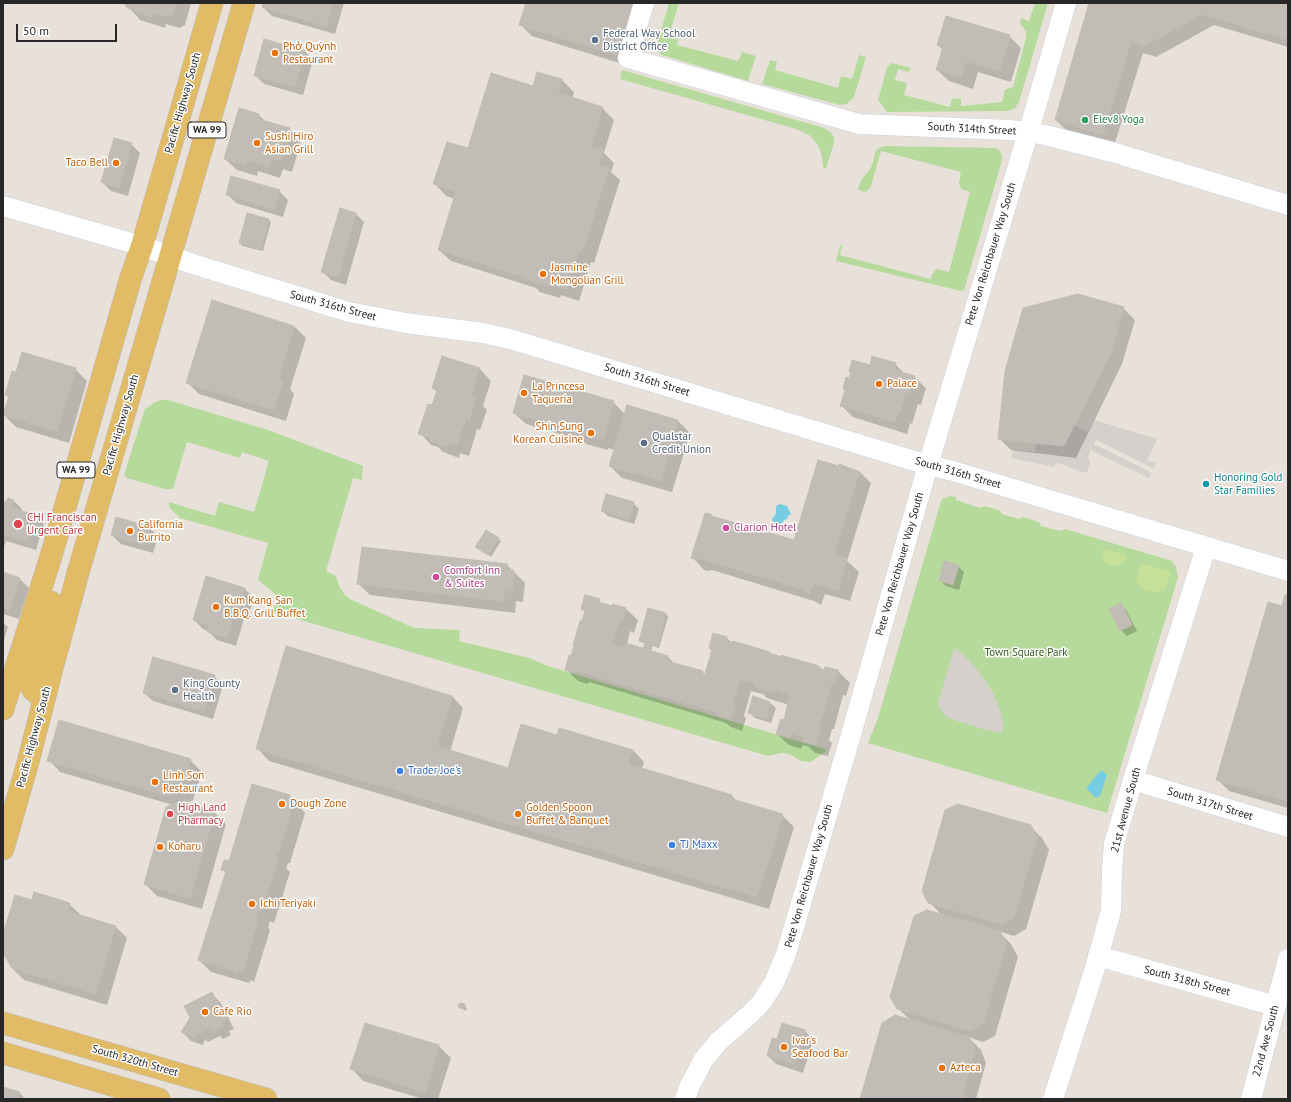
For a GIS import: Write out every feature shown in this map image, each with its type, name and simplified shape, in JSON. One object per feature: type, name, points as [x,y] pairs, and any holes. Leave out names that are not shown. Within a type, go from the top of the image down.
[{"type":"main road","name":"Pacific Highway South","points":[[3,708],[60,525],[212,3]]},
{"type":"main road","name":"Pacific Highway South","points":[[3,849],[28,762],[44,696],[78,573],[244,3]]},
{"type":"main road","points":[[44,696],[33,690],[30,685],[31,676],[54,591],[60,525]]},
{"type":"main road","name":"South 320th Street","points":[[3,1023],[266,1099]]},
{"type":"main road","points":[[3,1054],[159,1099]]},
{"type":"street","name":"South 314th Street","points":[[644,3],[628,58],[859,124],[1028,132],[1112,152],[1288,205]]},
{"type":"street","name":"Pete Von Reichbauer Way South","points":[[685,1099],[690,1085],[704,1059],[718,1042],[749,1015],[760,1003],[774,983],[783,963],[848,745],[928,465],[1066,3]]},
{"type":"street","name":"South 316th Street","points":[[3,206],[142,246],[327,307],[406,323],[483,333],[510,339],[928,465],[961,473],[1288,571]]},
{"type":"street","name":"21st Avenue South","points":[[1053,1099],[1111,910],[1114,844],[1206,547]]},
{"type":"street","name":"South 317th Street","points":[[1133,780],[1288,827]]},
{"type":"street","name":"South 318th Street","points":[[1098,956],[1276,1006]]},
{"type":"street","name":"22nd Ave South","points":[[1251,1099],[1288,959]]},
{"type":"green space","points":[[669,3],[679,3],[671,29],[681,31],[677,45],[738,61],[742,52],[756,56],[748,81],[662,55],[657,51],[657,44]]},
{"type":"green space","points":[[1035,3],[1048,3],[1019,102],[1015,108],[1007,111],[887,112],[878,100],[887,67],[891,63],[911,68],[909,72],[898,69],[895,80],[907,83],[904,95],[950,107],[952,98],[961,99],[961,106],[1002,102],[1005,90],[1013,87],[1026,38],[1026,31],[1020,24],[1021,18],[1029,21]]},
{"type":"green space","points":[[859,55],[866,57],[854,97],[847,104],[840,105],[762,84],[770,60],[777,62],[775,70],[838,88],[841,76],[852,79]]},
{"type":"green space","points":[[622,70],[824,128],[834,137],[834,143],[826,168],[824,169],[821,152],[816,142],[809,135],[796,129],[620,79]]},
{"type":"green space","points":[[885,146],[996,148],[1000,151],[1002,157],[1001,164],[964,290],[961,291],[836,261],[840,245],[842,246],[840,255],[930,279],[934,271],[937,269],[949,272],[970,192],[961,189],[959,183],[961,172],[881,151],[871,186],[864,192],[858,189],[861,180],[871,168],[876,151]]},
{"type":"green space","points":[[161,400],[168,400],[268,430],[363,466],[362,480],[353,478],[326,571],[336,576],[340,588],[350,599],[414,628],[460,630],[459,641],[529,658],[548,666],[828,750],[811,762],[801,761],[789,754],[781,753],[768,756],[273,612],[276,600],[275,594],[258,580],[268,543],[180,518],[169,507],[169,502],[215,516],[219,502],[254,512],[269,461],[242,452],[240,458],[187,442],[173,489],[165,489],[127,478],[124,475],[145,409]]},
{"type":"green space","name":"Town Square Park","points":[[950,496],[956,497],[956,500],[980,508],[984,506],[999,510],[1002,514],[1019,519],[1023,517],[1039,522],[1041,526],[1060,531],[1065,529],[1169,560],[1172,561],[1176,567],[1178,577],[1107,813],[868,743],[878,718],[941,501],[942,499]]},
{"type":"green space","points":[[1105,549],[1125,555],[1126,558],[1124,562],[1115,566],[1106,564],[1103,560],[1102,554],[1103,550]]},
{"type":"green space","points":[[1141,563],[1171,572],[1165,590],[1152,592],[1139,586],[1136,581]]},
{"type":"shaded area","points":[[1094,420],[1157,439],[1147,461],[1156,462],[1154,469],[1096,440],[1094,444],[1152,473],[1149,478],[1090,450],[1088,458],[1090,462],[1087,472],[1081,472],[1056,462],[1054,467],[1012,458],[1013,449],[1035,452],[1036,443],[1064,446],[1074,425],[1088,432]]},
{"type":"shaded area","points":[[954,648],[963,654],[979,672],[992,691],[1001,713],[1003,733],[983,729],[954,720],[946,716],[941,710],[938,704]]},
{"type":"water","points":[[780,504],[787,506],[791,514],[781,525],[776,526],[773,524],[772,519],[776,514],[776,506]]},
{"type":"water","points":[[1100,771],[1103,771],[1107,775],[1100,796],[1096,798],[1087,789],[1087,787]]},
{"type":"building","points":[[124,3],[176,3],[173,13],[167,16],[154,13],[153,17],[127,8]]},
{"type":"building","points":[[263,3],[333,3],[326,26],[262,7]]},
{"type":"building","name":"Federal Way School District Office","points":[[526,3],[633,3],[617,55],[519,25]]},
{"type":"building","points":[[1089,3],[1288,3],[1288,40],[1202,14],[1144,46],[1131,41],[1103,135],[1055,120]]},
{"type":"building","points":[[946,16],[1010,35],[999,71],[966,61],[961,77],[936,70],[943,47],[937,45]]},
{"type":"building","points":[[264,39],[305,51],[295,87],[254,76]]},
{"type":"building","points":[[537,72],[562,79],[558,93],[603,107],[591,146],[603,150],[598,165],[609,168],[582,252],[579,251],[567,289],[549,284],[548,287],[527,280],[528,278],[438,250],[456,191],[433,184],[447,142],[468,148],[491,73],[533,86]]},
{"type":"building","name":"Sushi Hiro Asian Grill","points":[[239,108],[259,114],[258,119],[290,128],[280,161],[271,158],[269,167],[247,160],[245,165],[224,159]]},
{"type":"building","name":"Taco Bell","points":[[114,138],[132,143],[119,188],[101,182]]},
{"type":"building","points":[[231,176],[280,190],[274,209],[226,195]]},
{"type":"building","points":[[340,208],[356,213],[338,277],[321,272]]},
{"type":"building","points":[[247,213],[269,219],[261,249],[239,243]]},
{"type":"building","points":[[1078,294],[1124,307],[1111,352],[1064,446],[998,439],[1005,371],[1023,308]]},
{"type":"building","points":[[212,300],[294,326],[278,380],[283,381],[274,410],[186,383]]},
{"type":"building","points":[[22,352],[76,368],[57,431],[3,415],[9,396],[5,395],[12,371],[16,372]]},
{"type":"building","points":[[442,356],[480,368],[471,396],[476,397],[469,419],[466,418],[457,445],[449,442],[447,446],[430,441],[431,438],[418,434],[428,404],[432,405],[437,390],[432,388]]},
{"type":"building","name":"Palace","points":[[872,356],[896,363],[894,370],[915,376],[909,394],[906,393],[900,413],[898,412],[895,422],[840,406],[845,390],[843,389],[846,377],[849,378],[851,372],[849,371],[852,360],[870,365]]},
{"type":"building","points":[[524,375],[614,401],[603,439],[597,437],[596,439],[573,432],[573,430],[513,413]]},
{"type":"building","name":"Qualstar Credit Union","points":[[627,405],[678,420],[661,481],[609,466]]},
{"type":"building","name":"Clarion Hotel","points":[[818,460],[839,466],[839,464],[860,472],[834,554],[847,559],[838,590],[814,583],[809,593],[804,592],[802,589],[699,558],[697,560],[691,558],[705,513],[794,540]]},
{"type":"building","points":[[606,494],[634,502],[629,519],[601,511]]},
{"type":"building","name":"CHI Franciscan Urgent Care","points":[[8,498],[14,500],[11,508],[35,515],[27,541],[3,534],[3,501],[6,502]]},
{"type":"building","name":"California Burrito","points":[[116,517],[150,527],[144,545],[111,535]]},
{"type":"building","points":[[486,530],[499,538],[488,555],[475,547]]},
{"type":"building","name":"Comfort Inn & Suites","points":[[362,547],[508,564],[507,570],[514,570],[512,591],[505,590],[503,601],[357,584]]},
{"type":"building","points":[[944,561],[959,565],[953,585],[939,580]]},
{"type":"building","points":[[3,572],[20,578],[10,610],[3,608]]},
{"type":"building","name":"Kum Kang San B.B.Q. Grill Buffet","points":[[206,576],[245,588],[240,608],[236,607],[227,638],[207,632],[209,625],[193,620]]},
{"type":"building","points":[[585,595],[600,599],[599,602],[626,608],[622,621],[619,620],[611,646],[613,647],[614,645],[624,648],[626,643],[668,656],[667,661],[703,671],[702,673],[705,674],[712,650],[709,648],[713,633],[727,637],[726,641],[733,641],[770,652],[769,653],[781,657],[781,655],[819,666],[819,668],[824,670],[825,667],[838,670],[834,684],[831,684],[822,718],[817,729],[820,730],[816,745],[802,741],[804,737],[791,733],[789,738],[776,734],[781,719],[784,720],[790,694],[776,690],[775,693],[754,687],[755,684],[740,679],[732,704],[735,705],[731,719],[718,716],[719,713],[577,671],[576,673],[565,670],[569,655],[571,656],[580,621],[582,621],[585,611],[581,609]]},
{"type":"building","points":[[1285,595],[1288,596],[1288,801],[1216,780],[1268,602],[1282,606]]},
{"type":"building","points":[[1121,603],[1132,625],[1120,631],[1109,609]]},
{"type":"building","points":[[648,608],[666,613],[657,646],[650,644],[648,650],[643,649],[645,643],[639,641]]},
{"type":"building","points":[[286,646],[452,696],[437,746],[508,768],[521,724],[557,735],[559,728],[633,750],[628,764],[732,795],[732,799],[783,814],[757,897],[256,749]]},
{"type":"building","points":[[153,657],[215,675],[204,711],[143,693]]},
{"type":"building","points":[[753,696],[770,702],[766,718],[748,713]]},
{"type":"building","points":[[59,720],[191,759],[181,788],[168,796],[47,761]]},
{"type":"building","points":[[252,784],[290,795],[290,799],[294,800],[279,852],[276,851],[274,858],[278,859],[262,911],[258,910],[256,917],[259,918],[243,970],[239,969],[237,972],[198,960],[226,871],[221,870],[224,860],[229,861]]},
{"type":"building","points":[[179,801],[215,811],[190,898],[144,884],[166,807]]},
{"type":"building","points":[[958,804],[1031,825],[1037,838],[1014,917],[1002,924],[928,903],[922,891],[945,810]]},
{"type":"building","points":[[34,892],[70,903],[67,911],[116,926],[95,994],[12,968],[3,953],[3,934],[15,895],[32,900]]},
{"type":"building","points":[[927,910],[1000,931],[1006,944],[983,1024],[971,1031],[897,1009],[890,997],[914,916]]},
{"type":"building","name":"Cafe Rio","points":[[212,992],[226,1020],[221,1022],[223,1026],[213,1031],[211,1027],[199,1034],[196,1032],[194,1037],[181,1032],[190,1018],[184,1006]]},
{"type":"building","points":[[460,1003],[465,1004],[463,1009],[458,1007]]},
{"type":"building","points":[[895,1015],[969,1037],[975,1050],[961,1099],[860,1099],[882,1023]]},
{"type":"building","points":[[365,1023],[439,1045],[425,1092],[350,1069]]},
{"type":"building","name":"Ivar's Seafood Bar","points":[[782,1023],[805,1030],[795,1064],[767,1056],[772,1038],[777,1039]]},
{"type":"building","points":[[3,1087],[20,1092],[18,1099],[3,1099]]},
{"type":"place","name":"Federal Way School District Office","points":[[595,40]]},
{"type":"place","name":"Phở Quỳnh Restaurant","points":[[275,53]]},
{"type":"place","name":"Elev8 Yoga","points":[[1085,120]]},
{"type":"place","name":"Sushi Hiro Asian Grill","points":[[257,143]]},
{"type":"place","name":"Taco Bell","points":[[116,163]]},
{"type":"place","name":"Jasmine Mongolian Grill","points":[[543,274]]},
{"type":"place","name":"Palace","points":[[879,384]]},
{"type":"place","name":"La Princesa Taqueria","points":[[524,393]]},
{"type":"place","name":"Shin Sung Korean Cuisine","points":[[591,433]]},
{"type":"place","name":"Qualstar Credit Union","points":[[644,443]]},
{"type":"place","name":"Honoring Gold Star Families","points":[[1206,484]]},
{"type":"place","name":"CHI Franciscan Urgent Care","points":[[18,524]]},
{"type":"place","name":"Clarion Hotel","points":[[726,528]]},
{"type":"place","name":"California Burrito","points":[[130,531]]},
{"type":"place","name":"Comfort Inn & Suites","points":[[436,577]]},
{"type":"place","name":"Kum Kang San B.B.Q. Grill Buffet","points":[[216,607]]},
{"type":"place","name":"King County Health","points":[[175,690]]},
{"type":"place","name":"Trader Joe's","points":[[400,771]]},
{"type":"place","name":"Linh Son Restaurant","points":[[155,782]]},
{"type":"place","name":"Dough Zone","points":[[282,804]]},
{"type":"place","name":"High Land Pharmacy","points":[[170,814]]},
{"type":"place","name":"Golden Spoon Buffet & Banquet","points":[[518,814]]},
{"type":"place","name":"TJ Maxx","points":[[672,845]]},
{"type":"place","name":"Koharu","points":[[160,847]]},
{"type":"place","name":"Ichi Teriyaki","points":[[252,904]]},
{"type":"place","name":"Cafe Rio","points":[[205,1012]]},
{"type":"place","name":"Ivar's Seafood Bar","points":[[784,1047]]},
{"type":"place","name":"Azteca","points":[[942,1068]]}]
